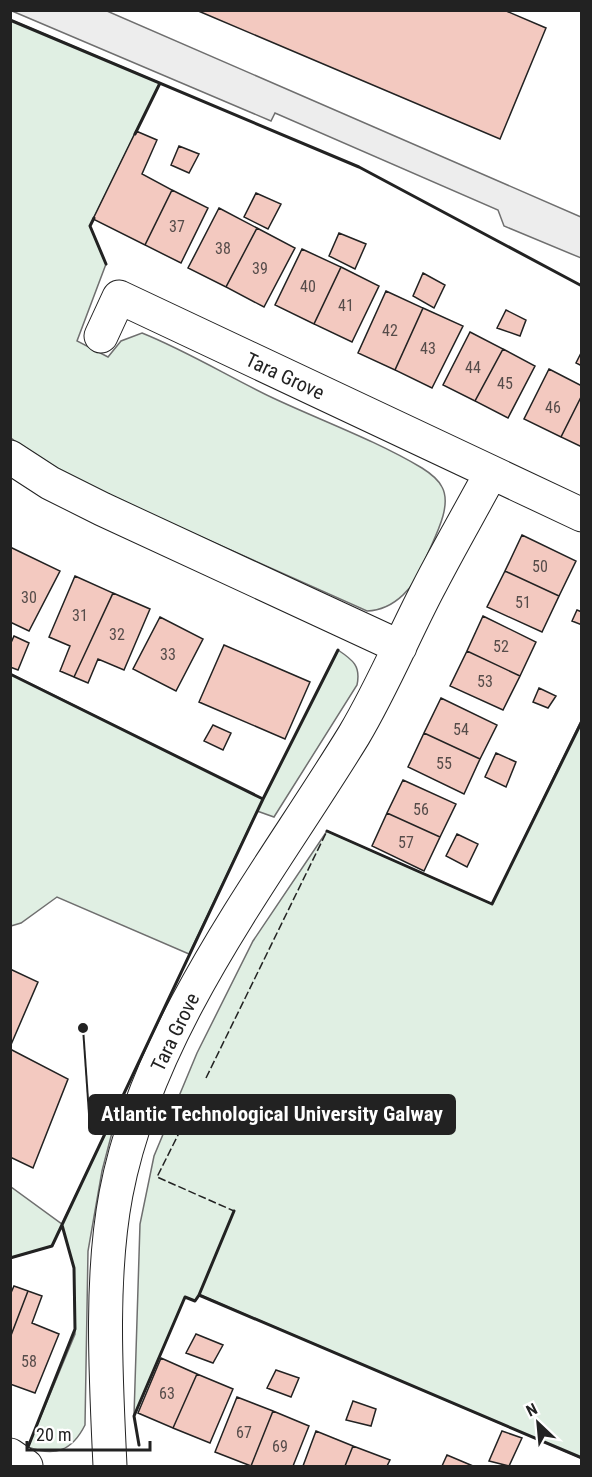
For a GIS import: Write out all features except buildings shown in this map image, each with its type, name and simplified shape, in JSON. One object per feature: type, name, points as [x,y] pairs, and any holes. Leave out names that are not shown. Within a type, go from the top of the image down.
[{"type":"street","name":"Tara Grove","points":[[101,336],[119,297],[582,515]]},
{"type":"street","points":[[10,457],[50,483],[102,509],[400,647]]},
{"type":"street","name":"Tara Grove","points":[[110,1467],[106,1362],[110,1241],[116,1194],[126,1152],[154,1076],[181,1016],[238,917],[354,735],[429,587],[491,473]]},
{"type":"street","points":[[10,1455],[26,1467]]},
{"type":"green space","points":[[11,20],[160,83],[90,226],[106,264],[77,341],[108,357],[121,341],[142,333],[273,398],[386,448],[431,474],[442,487],[445,495],[444,514],[416,579],[395,601],[377,610],[367,611],[114,498],[45,464],[11,438]]},
{"type":"green space","points":[[338,650],[355,664],[358,673],[357,685],[274,817],[257,811],[189,954],[57,897],[21,923],[11,926],[11,674],[263,799]]},
{"type":"green space","points":[[581,721],[581,1458],[200,1295],[195,1301],[185,1297],[134,1416],[140,1224],[154,1156],[197,1053],[253,941],[327,831],[492,904]]},
{"type":"green space","points":[[120,1102],[102,1171],[88,1251],[85,1425],[74,1441],[62,1450],[38,1450],[28,1447],[75,1334],[74,1268],[62,1225],[52,1246],[11,1258],[11,1187],[62,1224]]},
{"type":"shaded area","points":[[12,11],[107,11],[581,217],[581,258],[504,226],[498,210],[275,113],[271,121]]},
{"type":"fence","points":[[206,1078],[327,831]]},
{"type":"fence","points":[[181,1129],[157,1177],[234,1211]]},
{"type":"wall","points":[[10,20],[359,167],[582,286]]},
{"type":"wall","points":[[135,134],[160,83]]},
{"type":"wall","points":[[94,218],[90,226],[106,264]]},
{"type":"wall","points":[[263,799],[338,650]]},
{"type":"wall","points":[[10,674],[263,799],[52,1246],[10,1258]]},
{"type":"wall","points":[[327,831],[492,904],[582,721]]},
{"type":"wall","points":[[139,1445],[134,1416],[185,1297],[195,1301],[199,1295],[234,1211]]},
{"type":"wall","points":[[28,1447],[75,1329],[74,1268],[62,1225]]},
{"type":"wall","points":[[199,1295],[582,1458]]},
{"type":"place","name":"Atlantic Technological University Galway","points":[[83,1028]]}]
